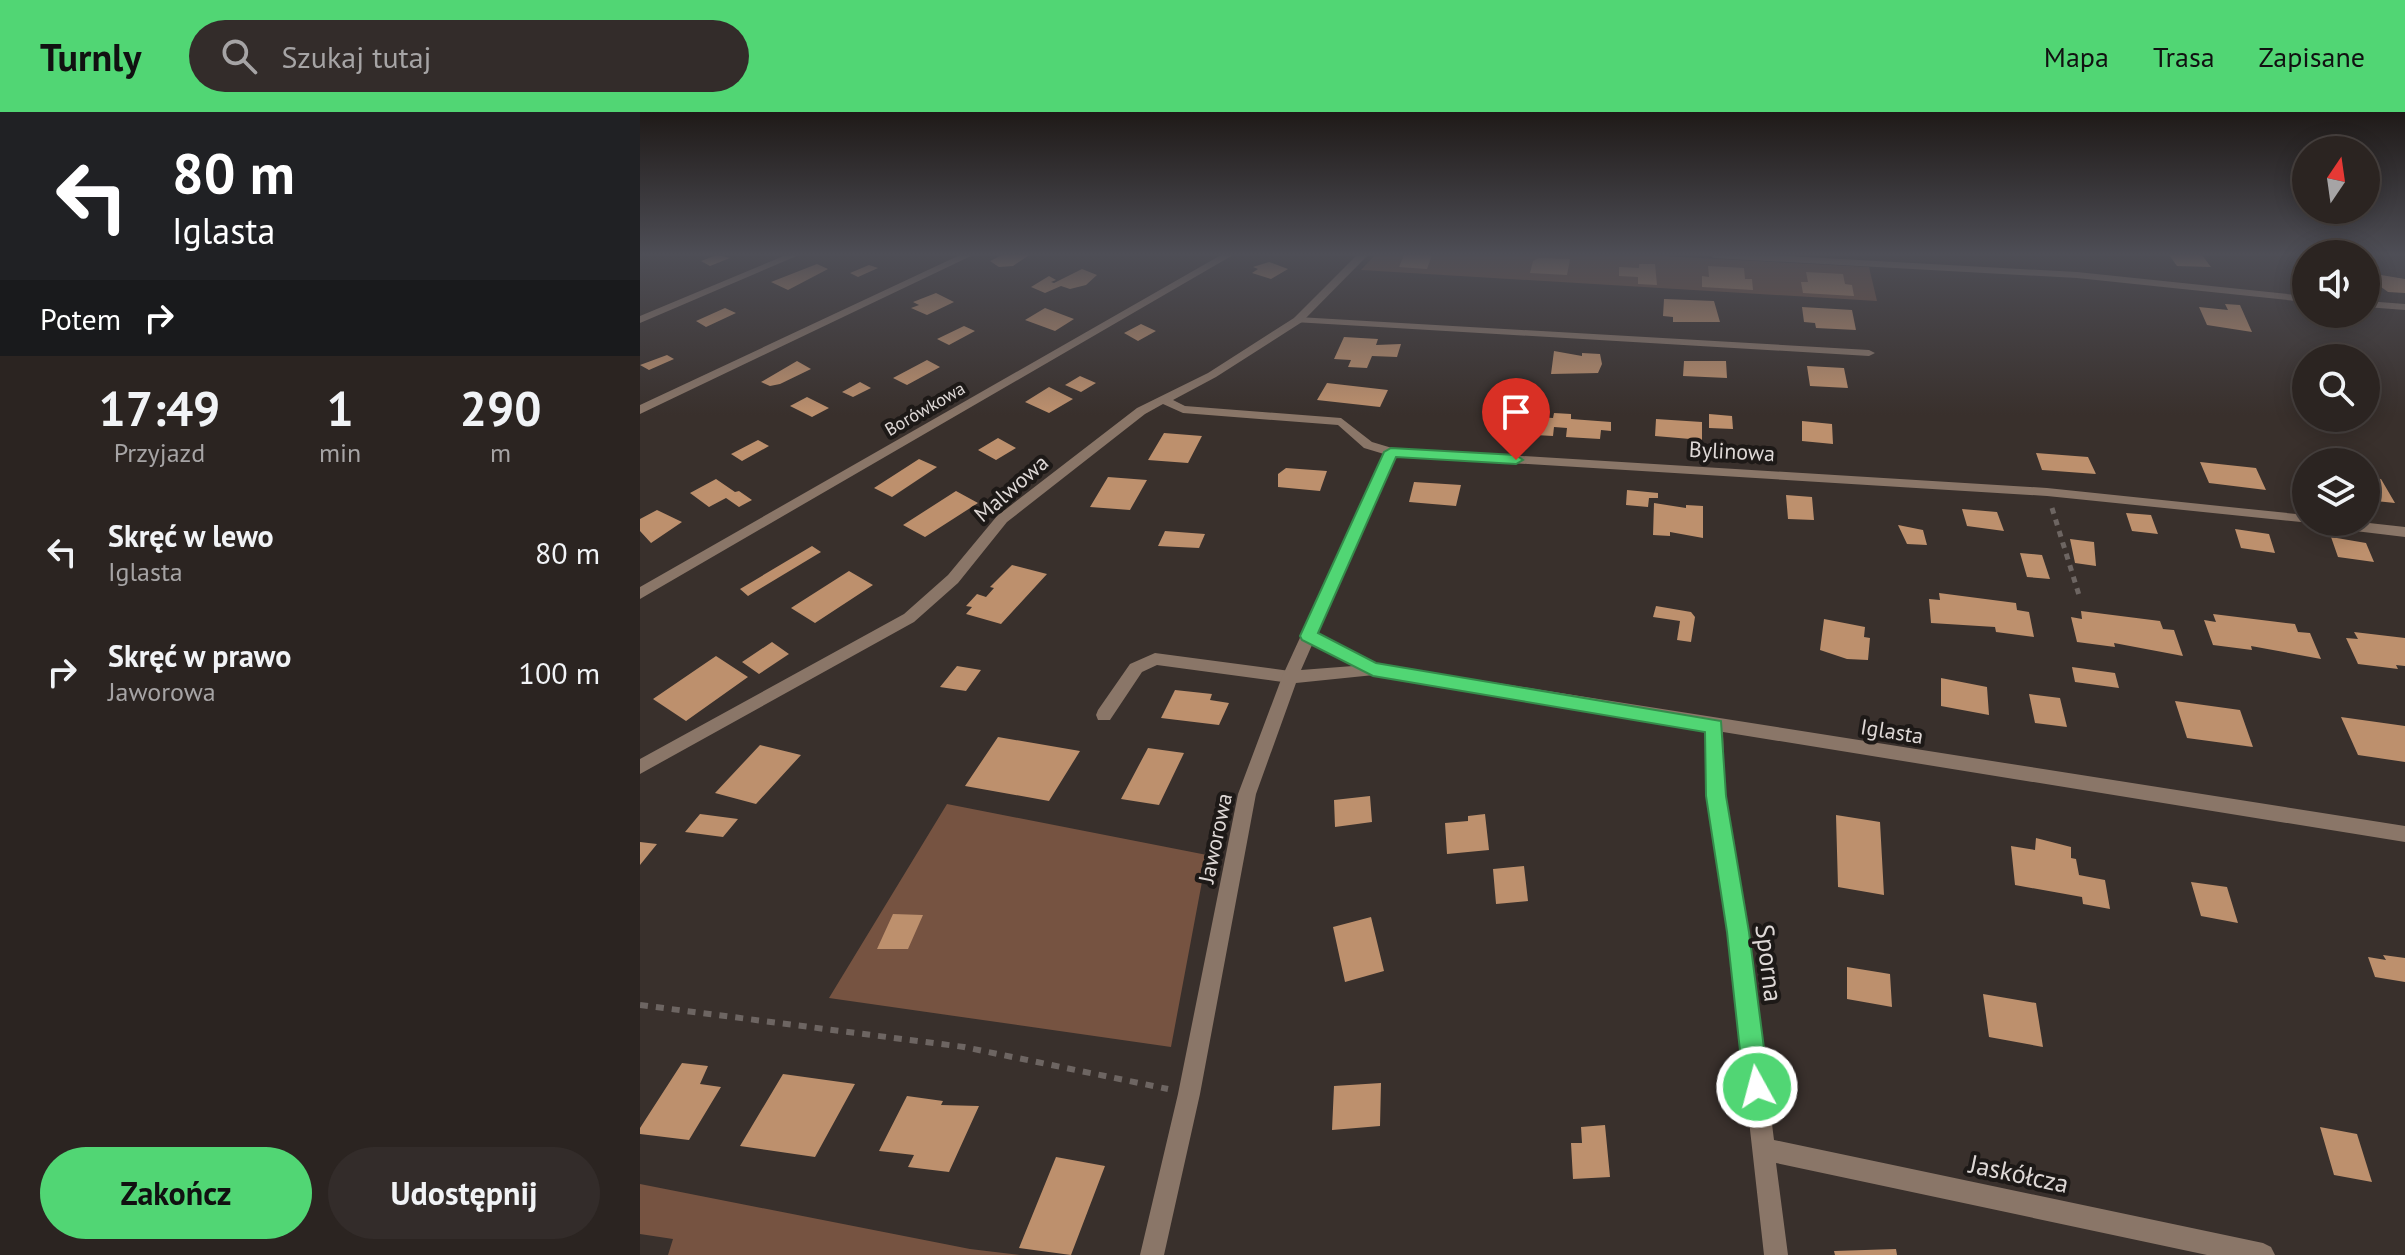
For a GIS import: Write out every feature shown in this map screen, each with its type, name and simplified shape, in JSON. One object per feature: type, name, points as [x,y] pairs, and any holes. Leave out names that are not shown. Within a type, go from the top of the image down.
[{"type":"street","points":[[640,320],[668,308]]},
{"type":"street","points":[[640,410],[855,308]]},
{"type":"street","name":"Borówkowa","points":[[640,594],[1135,308]]},
{"type":"street","name":"Malwowa","points":[[640,767],[909,618],[953,579],[1002,519],[1141,411],[1166,401],[1298,320],[1310,308]]},
{"type":"street","points":[[1298,320],[1869,353]]},
{"type":"street","name":"Bylinowa","points":[[1166,401],[1183,409],[1341,422],[1368,445],[1391,452],[2047,492],[2292,518]]},
{"type":"street","name":"Jaworowa","points":[[1152,1255],[1189,1094],[1247,794],[1290,677],[1391,452]]},
{"type":"street","points":[[2380,529],[2405,532]]},
{"type":"street","name":"Iglasta","points":[[1309,636],[1373,669]]},
{"type":"street","name":"Iglasta","points":[[1104,715],[1136,668],[1155,659],[1290,677],[1373,669],[2405,834]]},
{"type":"street","name":"Sporna","points":[[1715,726],[1716,796],[1738,932],[1776,1255]]},
{"type":"street","name":"Jaskółcza","points":[[1764,1149],[2263,1255]]},
{"type":"path","points":[[2047,492],[2079,595]]},
{"type":"path","points":[[640,1005],[964,1047],[1189,1094]]},
{"type":"shaded area","points":[[947,804],[1207,855],[1171,1047],[829,998]]},
{"type":"shaded area","points":[[640,1184],[970,1249],[1020,1255],[668,1255],[673,1239],[640,1234]]},
{"type":"building","points":[[724,308],[736,313],[706,327],[696,321]]},
{"type":"building","points":[[912,308],[941,308],[927,315]]},
{"type":"building","points":[[1044,308],[1074,319],[1055,331],[1025,320]]},
{"type":"building","points":[[1663,308],[1716,308],[1720,322],[1673,322],[1673,317],[1663,316]]},
{"type":"building","points":[[1802,308],[1852,310],[1856,330],[1816,328],[1815,323],[1804,322]]},
{"type":"building","points":[[2200,308],[2241,308],[2252,332],[2207,325]]},
{"type":"building","points":[[1141,324],[1156,331],[1138,341],[1124,333]]},
{"type":"building","points":[[964,326],[975,331],[949,345],[937,339]]},
{"type":"building","points":[[1344,337],[1378,339],[1376,345],[1401,344],[1397,357],[1372,356],[1367,368],[1348,367],[1351,360],[1334,359]]},
{"type":"building","points":[[1554,351],[1582,356],[1582,353],[1600,354],[1602,364],[1598,373],[1551,374]]},
{"type":"building","points":[[667,355],[674,359],[649,370],[640,365]]},
{"type":"building","points":[[927,360],[940,367],[907,385],[893,378]]},
{"type":"building","points":[[797,361],[811,369],[780,384],[770,386],[761,382]]},
{"type":"building","points":[[1684,361],[1726,361],[1727,378],[1683,376]]},
{"type":"building","points":[[1807,366],[1844,368],[1848,388],[1810,386]]},
{"type":"building","points":[[1080,376],[1096,383],[1081,392],[1065,385]]},
{"type":"building","points":[[860,382],[871,388],[853,397],[842,392]]},
{"type":"building","points":[[1327,383],[1388,390],[1380,407],[1317,400]]},
{"type":"building","points":[[1049,387],[1073,399],[1049,413],[1025,402]]},
{"type":"building","points":[[807,397],[829,408],[812,417],[790,406]]},
{"type":"building","points":[[1554,413],[1571,414],[1571,419],[1611,422],[1611,431],[1601,430],[1600,439],[1566,437],[1567,428],[1554,427],[1553,436],[1535,435],[1538,417],[1553,418]]},
{"type":"building","points":[[1709,414],[1732,416],[1733,429],[1709,428]]},
{"type":"building","points":[[1656,419],[1702,422],[1702,440],[1655,436]]},
{"type":"building","points":[[1802,421],[1832,424],[1833,444],[1802,441]]},
{"type":"building","points":[[1164,433],[1202,436],[1188,463],[1148,460]]},
{"type":"building","points":[[998,438],[1016,448],[996,460],[978,450]]},
{"type":"building","points":[[758,440],[769,446],[742,461],[731,454]]},
{"type":"building","points":[[2036,453],[2088,457],[2096,474],[2042,470]]},
{"type":"building","points":[[919,459],[937,467],[892,497],[874,488]]},
{"type":"building","points":[[2200,462],[2256,468],[2266,490],[2209,483]]},
{"type":"building","points":[[1286,468],[1327,471],[1320,491],[1278,487],[1278,474]]},
{"type":"building","points":[[1108,477],[1147,480],[1130,510],[1090,507]]},
{"type":"building","points":[[716,479],[752,500],[739,507],[726,498],[709,507],[690,493]]},
{"type":"building","points":[[2380,479],[2381,479],[2395,503],[2380,501]]},
{"type":"building","points":[[1414,482],[1461,485],[1456,506],[1409,502]]},
{"type":"building","points":[[1627,490],[1658,493],[1658,498],[1649,498],[1648,507],[1626,505]]},
{"type":"building","points":[[956,491],[978,503],[925,537],[903,525]]},
{"type":"building","points":[[1786,495],[1812,497],[1814,520],[1788,519]]},
{"type":"building","points":[[1654,503],[1686,508],[1686,505],[1703,506],[1703,538],[1670,532],[1670,536],[1653,535]]},
{"type":"building","points":[[1962,509],[1997,512],[2004,531],[1967,526]]},
{"type":"building","points":[[657,510],[682,522],[651,543],[640,531],[640,519]]},
{"type":"building","points":[[2126,513],[2151,515],[2158,534],[2132,531]]},
{"type":"building","points":[[1898,525],[1923,530],[1927,545],[1907,544]]},
{"type":"building","points":[[2235,529],[2269,534],[2275,553],[2241,548]]},
{"type":"building","points":[[1165,531],[1205,534],[1199,548],[1158,546]]},
{"type":"building","points":[[2331,537],[2366,543],[2374,562],[2338,557]]},
{"type":"building","points":[[2070,539],[2094,542],[2096,566],[2075,563]]},
{"type":"building","points":[[812,546],[821,552],[748,596],[740,589]]},
{"type":"building","points":[[2020,553],[2042,555],[2050,579],[2027,577]]},
{"type":"building","points":[[1012,565],[1047,574],[1001,624],[966,614],[972,607],[966,606],[977,594],[986,597],[994,588],[990,587]]},
{"type":"building","points":[[849,571],[873,585],[815,623],[791,608]]},
{"type":"building","points":[[1939,593],[2016,603],[2017,610],[2029,612],[2034,637],[1996,632],[1995,627],[1931,623],[1929,599],[1940,600]]},
{"type":"building","points":[[1656,606],[1691,612],[1695,617],[1691,642],[1677,640],[1680,621],[1653,617]]},
{"type":"building","points":[[2081,611],[2160,621],[2163,629],[2174,630],[2183,656],[2114,643],[2115,647],[2077,642],[2071,617],[2082,619]]},
{"type":"building","points":[[2213,614],[2295,624],[2298,632],[2310,633],[2321,659],[2251,646],[2252,650],[2213,645],[2204,620],[2216,622]]},
{"type":"building","points":[[1824,619],[1865,627],[1864,637],[1870,638],[1868,660],[1847,659],[1820,650]]},
{"type":"building","points":[[2354,632],[2405,638],[2405,666],[2396,665],[2398,669],[2358,664],[2346,638],[2358,639]]},
{"type":"building","points":[[772,642],[789,654],[759,674],[742,662]]},
{"type":"building","points":[[716,656],[748,677],[686,721],[653,699]]},
{"type":"building","points":[[957,666],[981,670],[966,691],[940,687]]},
{"type":"building","points":[[2072,667],[2115,673],[2119,688],[2075,682]]},
{"type":"building","points":[[1941,678],[1987,687],[1989,715],[1941,706]]},
{"type":"building","points":[[1175,690],[1212,694],[1210,700],[1229,703],[1219,725],[1161,718]]},
{"type":"building","points":[[2029,694],[2060,698],[2067,727],[2035,723]]},
{"type":"building","points":[[2175,701],[2240,710],[2253,747],[2187,738]]},
{"type":"building","points":[[2341,717],[2405,726],[2405,762],[2358,755]]},
{"type":"building","points":[[998,737],[1080,751],[1049,801],[965,786]]},
{"type":"building","points":[[760,745],[801,755],[756,804],[715,793]]},
{"type":"building","points":[[1148,748],[1184,753],[1159,805],[1121,799]]},
{"type":"building","points":[[1370,796],[1372,822],[1335,827],[1334,800]]},
{"type":"building","points":[[700,814],[738,819],[723,837],[685,832]]},
{"type":"building","points":[[1485,814],[1489,850],[1447,854],[1445,823],[1468,821],[1468,816]]},
{"type":"building","points":[[1836,815],[1880,822],[1884,895],[1838,887]]},
{"type":"building","points":[[2036,838],[2071,847],[2071,858],[2076,859],[2079,875],[2105,880],[2110,909],[2083,904],[2082,897],[2015,885],[2011,846],[2035,850]]},
{"type":"building","points":[[640,842],[657,844],[640,865]]},
{"type":"building","points":[[1524,866],[1528,901],[1496,904],[1493,869]]},
{"type":"building","points":[[2191,882],[2227,887],[2238,923],[2201,916]]},
{"type":"building","points":[[893,914],[923,915],[908,949],[877,949]]},
{"type":"building","points":[[1371,917],[1384,971],[1345,982],[1333,927]]},
{"type":"building","points":[[2383,955],[2405,958],[2405,982],[2375,977],[2368,957],[2386,960]]},
{"type":"building","points":[[1847,967],[1890,974],[1892,1007],[1847,999]]},
{"type":"building","points":[[1983,994],[2036,1003],[2043,1047],[1989,1037]]},
{"type":"building","points":[[682,1063],[708,1066],[700,1084],[721,1087],[689,1140],[640,1134],[640,1128]]},
{"type":"building","points":[[783,1074],[855,1084],[815,1157],[740,1146]]},
{"type":"building","points":[[1381,1083],[1380,1126],[1332,1130],[1334,1086]]},
{"type":"building","points":[[907,1096],[943,1101],[941,1105],[979,1106],[949,1172],[908,1167],[914,1155],[879,1151]]},
{"type":"building","points":[[1605,1125],[1610,1177],[1573,1179],[1571,1143],[1582,1143],[1581,1127]]},
{"type":"building","points":[[2320,1127],[2357,1134],[2372,1182],[2334,1175]]},
{"type":"building","points":[[1056,1157],[1105,1166],[1071,1255],[1019,1248]]},
{"type":"building","points":[[1896,1249],[1897,1255],[1835,1255],[1834,1251]]},
{"type":"route","points":[[1516,460],[1391,452],[1309,636],[1373,669],[1715,726],[1716,796],[1738,932],[1757,1087]]}]
